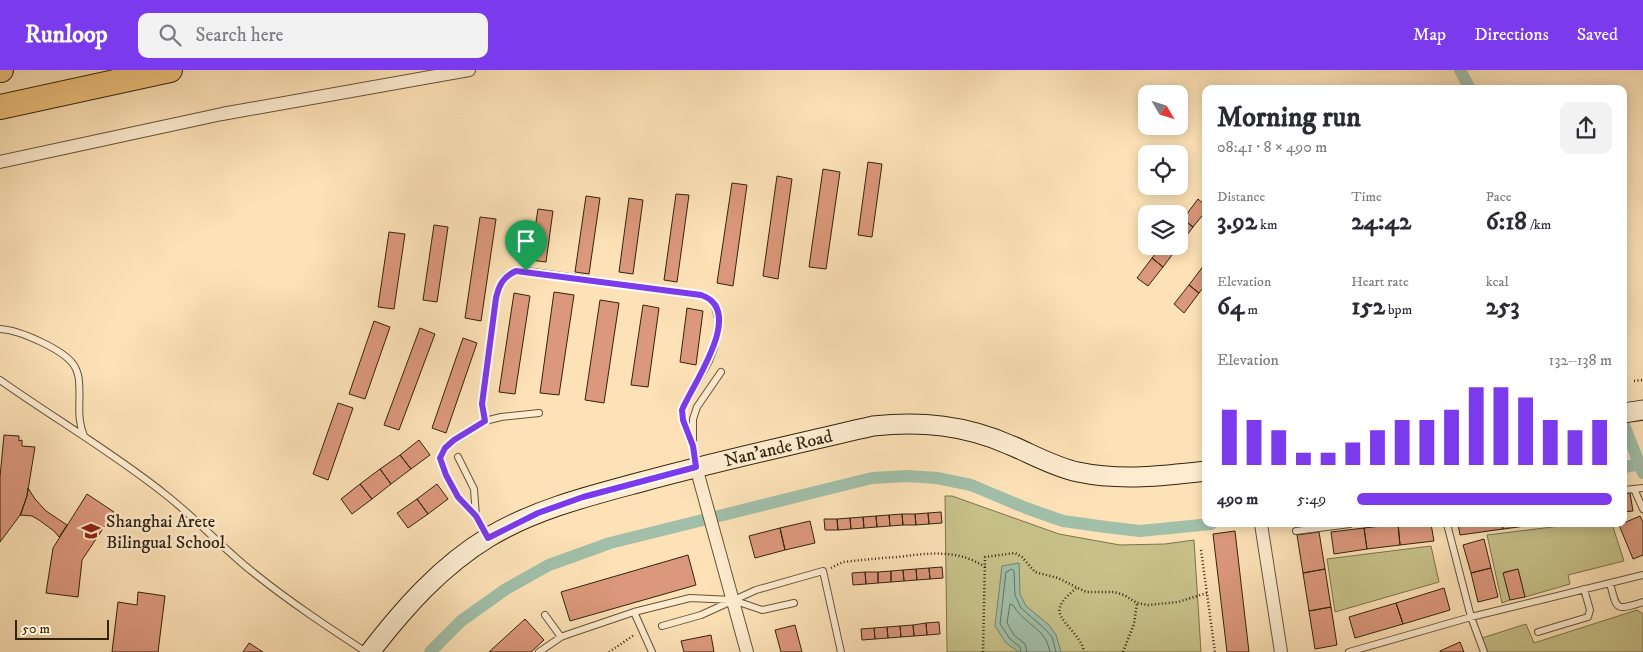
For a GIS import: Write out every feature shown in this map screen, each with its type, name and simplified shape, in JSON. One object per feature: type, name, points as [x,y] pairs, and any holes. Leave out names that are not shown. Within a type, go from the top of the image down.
[{"type":"highway","points":[[0,107],[170,70]]},
{"type":"street","points":[[0,162],[222,114],[423,74],[469,70]]},
{"type":"street","name":"Nan'ande Road","points":[[368,652],[398,615],[426,586],[488,538],[538,513],[583,497],[696,467],[873,426],[902,423],[941,426],[984,434],[1054,464],[1103,477],[1165,476],[1202,471]]},
{"type":"street","points":[[696,467],[747,652]]},
{"type":"street","points":[[1261,528],[1281,652]]},
{"type":"lane","points":[[485,421],[482,404],[499,286],[507,276],[516,271],[526,271],[701,295],[714,302],[719,322],[714,348],[682,410],[683,420],[693,446]]},
{"type":"lane","points":[[0,329],[7,329],[33,339],[61,353],[75,366],[79,380],[79,424],[84,437]]},
{"type":"lane","points":[[696,467],[693,446],[693,419],[697,407],[721,372]]},
{"type":"lane","points":[[0,380],[166,495],[253,572],[306,611],[368,652]]},
{"type":"lane","points":[[488,538],[476,516],[458,497],[446,475],[440,458],[445,448],[454,440],[485,421],[500,417],[539,413]]},
{"type":"lane","points":[[458,457],[474,489],[476,516]]},
{"type":"lane","points":[[1639,488],[1643,509]]},
{"type":"lane","points":[[1296,531],[1327,527]]},
{"type":"lane","points":[[1448,527],[1471,618],[1484,652]]},
{"type":"lane","points":[[662,626],[701,615],[756,590],[823,571],[841,652]]},
{"type":"lane","points":[[1349,652],[1471,618],[1643,575]]},
{"type":"lane","points":[[1610,583],[1615,604],[1618,607],[1626,607],[1643,602]]},
{"type":"lane","points":[[1538,632],[1588,617],[1590,610],[1584,589]]},
{"type":"lane","points":[[539,652],[561,637],[634,612],[690,598],[733,600],[762,610],[794,604]]},
{"type":"lane","points":[[634,612],[652,652]]},
{"type":"lane","points":[[545,615],[561,637]]},
{"type":"path","points":[[1634,381],[1643,380]]},
{"type":"path","points":[[1201,550],[1215,652]]},
{"type":"path","points":[[823,571],[843,562],[938,552],[963,556],[975,560],[985,567]]},
{"type":"path","points":[[983,652],[985,556],[1015,553],[1022,557],[1035,572],[1058,578],[1093,593],[1114,592],[1124,595],[1137,603],[1148,605],[1178,602],[1208,593]]},
{"type":"path","points":[[1076,587],[1060,606],[1059,611],[1063,620],[1080,639],[1084,652]]},
{"type":"path","points":[[1123,652],[1134,624],[1137,603]]},
{"type":"path","points":[[609,652],[641,630]]},
{"type":"shaded area","points":[[945,496],[952,496],[1059,534],[1120,545],[1165,544],[1194,540],[1201,652],[947,652]]},
{"type":"shaded area","points":[[1552,527],[1613,527],[1624,561],[1568,575],[1570,584],[1525,597],[1518,569],[1504,572],[1510,600],[1502,603],[1487,535]]},
{"type":"shaded area","points":[[1431,546],[1439,582],[1335,612],[1327,559]]},
{"type":"shaded area","points":[[1637,610],[1643,614],[1643,652],[1486,652],[1482,638],[1526,624],[1534,643]]},
{"type":"water","points":[[1019,563],[1020,594],[1026,606],[1049,625],[1056,635],[1061,652],[1019,652],[1006,643],[995,626],[1002,566]]},
{"type":"building","points":[[868,162],[882,164],[872,237],[858,235]]},
{"type":"building","points":[[823,169],[840,172],[826,269],[809,267]]},
{"type":"building","points":[[777,176],[792,179],[778,279],[763,276]]},
{"type":"building","points":[[732,183],[747,185],[733,286],[717,283]]},
{"type":"building","points":[[676,194],[689,195],[677,282],[664,280]]},
{"type":"building","points":[[586,196],[600,198],[589,274],[575,272]]},
{"type":"building","points":[[629,198],[643,200],[633,274],[619,272]]},
{"type":"building","points":[[1198,199],[1202,202],[1202,216],[1193,227],[1188,223],[1188,212]]},
{"type":"building","points":[[538,209],[553,211],[546,262],[530,260]]},
{"type":"building","points":[[480,217],[496,219],[481,321],[465,318]]},
{"type":"building","points":[[1188,223],[1193,227],[1188,234]]},
{"type":"building","points":[[434,225],[448,227],[437,302],[423,300]]},
{"type":"building","points":[[389,232],[405,234],[394,309],[378,307]]},
{"type":"building","points":[[1154,255],[1172,255],[1163,267],[1152,258]]},
{"type":"building","points":[[1152,258],[1163,267],[1148,286],[1137,278]]},
{"type":"building","points":[[1202,268],[1202,289],[1199,293],[1189,285]]},
{"type":"building","points":[[1189,285],[1199,293],[1184,313],[1174,304]]},
{"type":"building","points":[[554,292],[574,295],[559,395],[540,393]]},
{"type":"building","points":[[514,293],[530,296],[515,394],[499,392]]},
{"type":"building","points":[[600,300],[619,303],[604,403],[585,400]]},
{"type":"building","points":[[643,305],[659,308],[648,387],[631,385]]},
{"type":"building","points":[[687,308],[703,311],[696,365],[680,362]]},
{"type":"building","points":[[374,321],[390,327],[365,399],[349,394]]},
{"type":"building","points":[[420,328],[435,334],[399,430],[384,425]]},
{"type":"building","points":[[463,338],[477,343],[446,433],[432,428]]},
{"type":"building","points":[[338,403],[353,408],[328,480],[313,474]]},
{"type":"building","points":[[4,435],[19,436],[19,441],[22,440],[22,446],[35,447],[27,496],[21,514],[0,542],[0,477]]},
{"type":"building","points":[[419,440],[430,455],[411,469],[400,455]]},
{"type":"building","points":[[400,455],[411,469],[391,484],[380,469]]},
{"type":"building","points":[[380,469],[391,484],[372,499],[360,484]]},
{"type":"building","points":[[360,484],[372,499],[352,514],[341,499]]},
{"type":"building","points":[[437,484],[448,499],[428,514],[417,499]]},
{"type":"building","points":[[28,488],[46,511],[67,525],[59,537],[54,531],[32,516],[20,515]]},
{"type":"building","points":[[1630,493],[1633,511],[1627,512],[1627,494]]},
{"type":"building","points":[[87,494],[114,512],[82,560],[78,597],[46,593],[53,548]]},
{"type":"building","points":[[417,499],[428,514],[408,528],[397,513]]},
{"type":"building","points":[[941,512],[942,523],[929,524],[928,513]]},
{"type":"building","points":[[928,513],[929,524],[916,525],[915,514]]},
{"type":"building","points":[[902,514],[915,514],[916,525],[903,525]]},
{"type":"building","points":[[902,514],[903,525],[890,526],[889,515]]},
{"type":"building","points":[[889,515],[890,526],[877,527],[876,516]]},
{"type":"building","points":[[876,516],[877,527],[864,528],[863,517]]},
{"type":"building","points":[[1640,516],[1643,522],[1643,555],[1633,559],[1620,527],[1627,527],[1627,522]]},
{"type":"building","points":[[863,517],[864,528],[851,529],[850,518]]},
{"type":"building","points":[[850,518],[851,529],[838,530],[837,519]]},
{"type":"building","points":[[824,519],[837,519],[838,530],[825,530]]},
{"type":"building","points":[[810,521],[815,543],[785,550],[780,528]]},
{"type":"building","points":[[1398,527],[1432,527],[1434,541],[1400,545]]},
{"type":"building","points":[[1398,527],[1400,545],[1367,549],[1364,528]]},
{"type":"building","points":[[1459,527],[1503,527],[1503,529],[1460,535]]},
{"type":"building","points":[[780,528],[785,550],[755,558],[749,536]]},
{"type":"building","points":[[1364,528],[1367,549],[1334,554],[1331,532]]},
{"type":"building","points":[[1235,531],[1249,652],[1227,652],[1213,534]]},
{"type":"building","points":[[1319,532],[1325,569],[1303,573],[1297,535]]},
{"type":"building","points":[[1484,539],[1491,568],[1471,573],[1463,545]]},
{"type":"building","points":[[688,555],[696,585],[570,621],[561,592]]},
{"type":"building","points":[[942,567],[943,578],[930,579],[929,568]]},
{"type":"building","points":[[929,568],[930,579],[917,580],[916,569]]},
{"type":"building","points":[[1491,568],[1498,597],[1478,602],[1471,573]]},
{"type":"building","points":[[916,569],[917,580],[904,581],[903,570]]},
{"type":"building","points":[[1325,569],[1331,607],[1309,611],[1303,573]]},
{"type":"building","points":[[1518,569],[1525,597],[1510,600],[1503,573]]},
{"type":"building","points":[[903,570],[904,581],[891,582],[891,571]]},
{"type":"building","points":[[891,571],[891,582],[878,583],[878,572]]},
{"type":"building","points":[[865,572],[878,572],[878,583],[866,584]]},
{"type":"building","points":[[865,572],[866,584],[853,585],[852,573]]},
{"type":"building","points":[[1444,588],[1450,610],[1403,624],[1396,603]]},
{"type":"building","points":[[138,592],[165,596],[158,652],[112,652],[118,602],[137,605]]},
{"type":"building","points":[[1396,603],[1403,624],[1355,638],[1349,617]]},
{"type":"building","points":[[1331,607],[1337,645],[1315,649],[1309,611]]},
{"type":"building","points":[[525,619],[544,640],[531,652],[489,652]]},
{"type":"building","points":[[939,622],[940,634],[927,635],[926,623]]},
{"type":"building","points":[[926,623],[927,635],[914,636],[913,625]]},
{"type":"building","points":[[795,625],[802,652],[781,652],[775,630]]},
{"type":"building","points":[[913,625],[914,636],[901,637],[900,626]]},
{"type":"building","points":[[900,626],[901,637],[888,638],[887,627]]},
{"type":"building","points":[[887,627],[888,638],[875,639],[874,628]]},
{"type":"building","points":[[874,628],[875,639],[862,640],[861,629]]},
{"type":"building","points":[[711,635],[714,652],[684,652],[681,641]]},
{"type":"building","points":[[1460,642],[1464,652],[1440,652],[1440,651]]},
{"type":"building","points":[[249,643],[263,652],[243,652]]},
{"type":"waterway","points":[[1460,70],[1468,85]]},
{"type":"waterway","points":[[1627,433],[1643,473]]},
{"type":"waterway","points":[[1627,467],[1643,464]]},
{"type":"waterway","points":[[430,652],[461,621],[506,589],[549,565],[610,543],[872,478],[908,476],[937,478],[971,485],[1063,521],[1140,531],[1202,525]]},
{"type":"place","name":"Shanghai Arete Bilingual School","points":[[91,531]]},
{"type":"route","points":[[516,271],[526,271],[701,295],[714,302],[719,322],[714,348],[709,360],[682,410],[683,420],[693,446],[696,467],[583,497],[538,513],[488,538],[476,516],[458,497],[446,475],[440,458],[445,448],[454,440],[485,421],[482,404],[499,286],[507,276],[516,271]]}]
